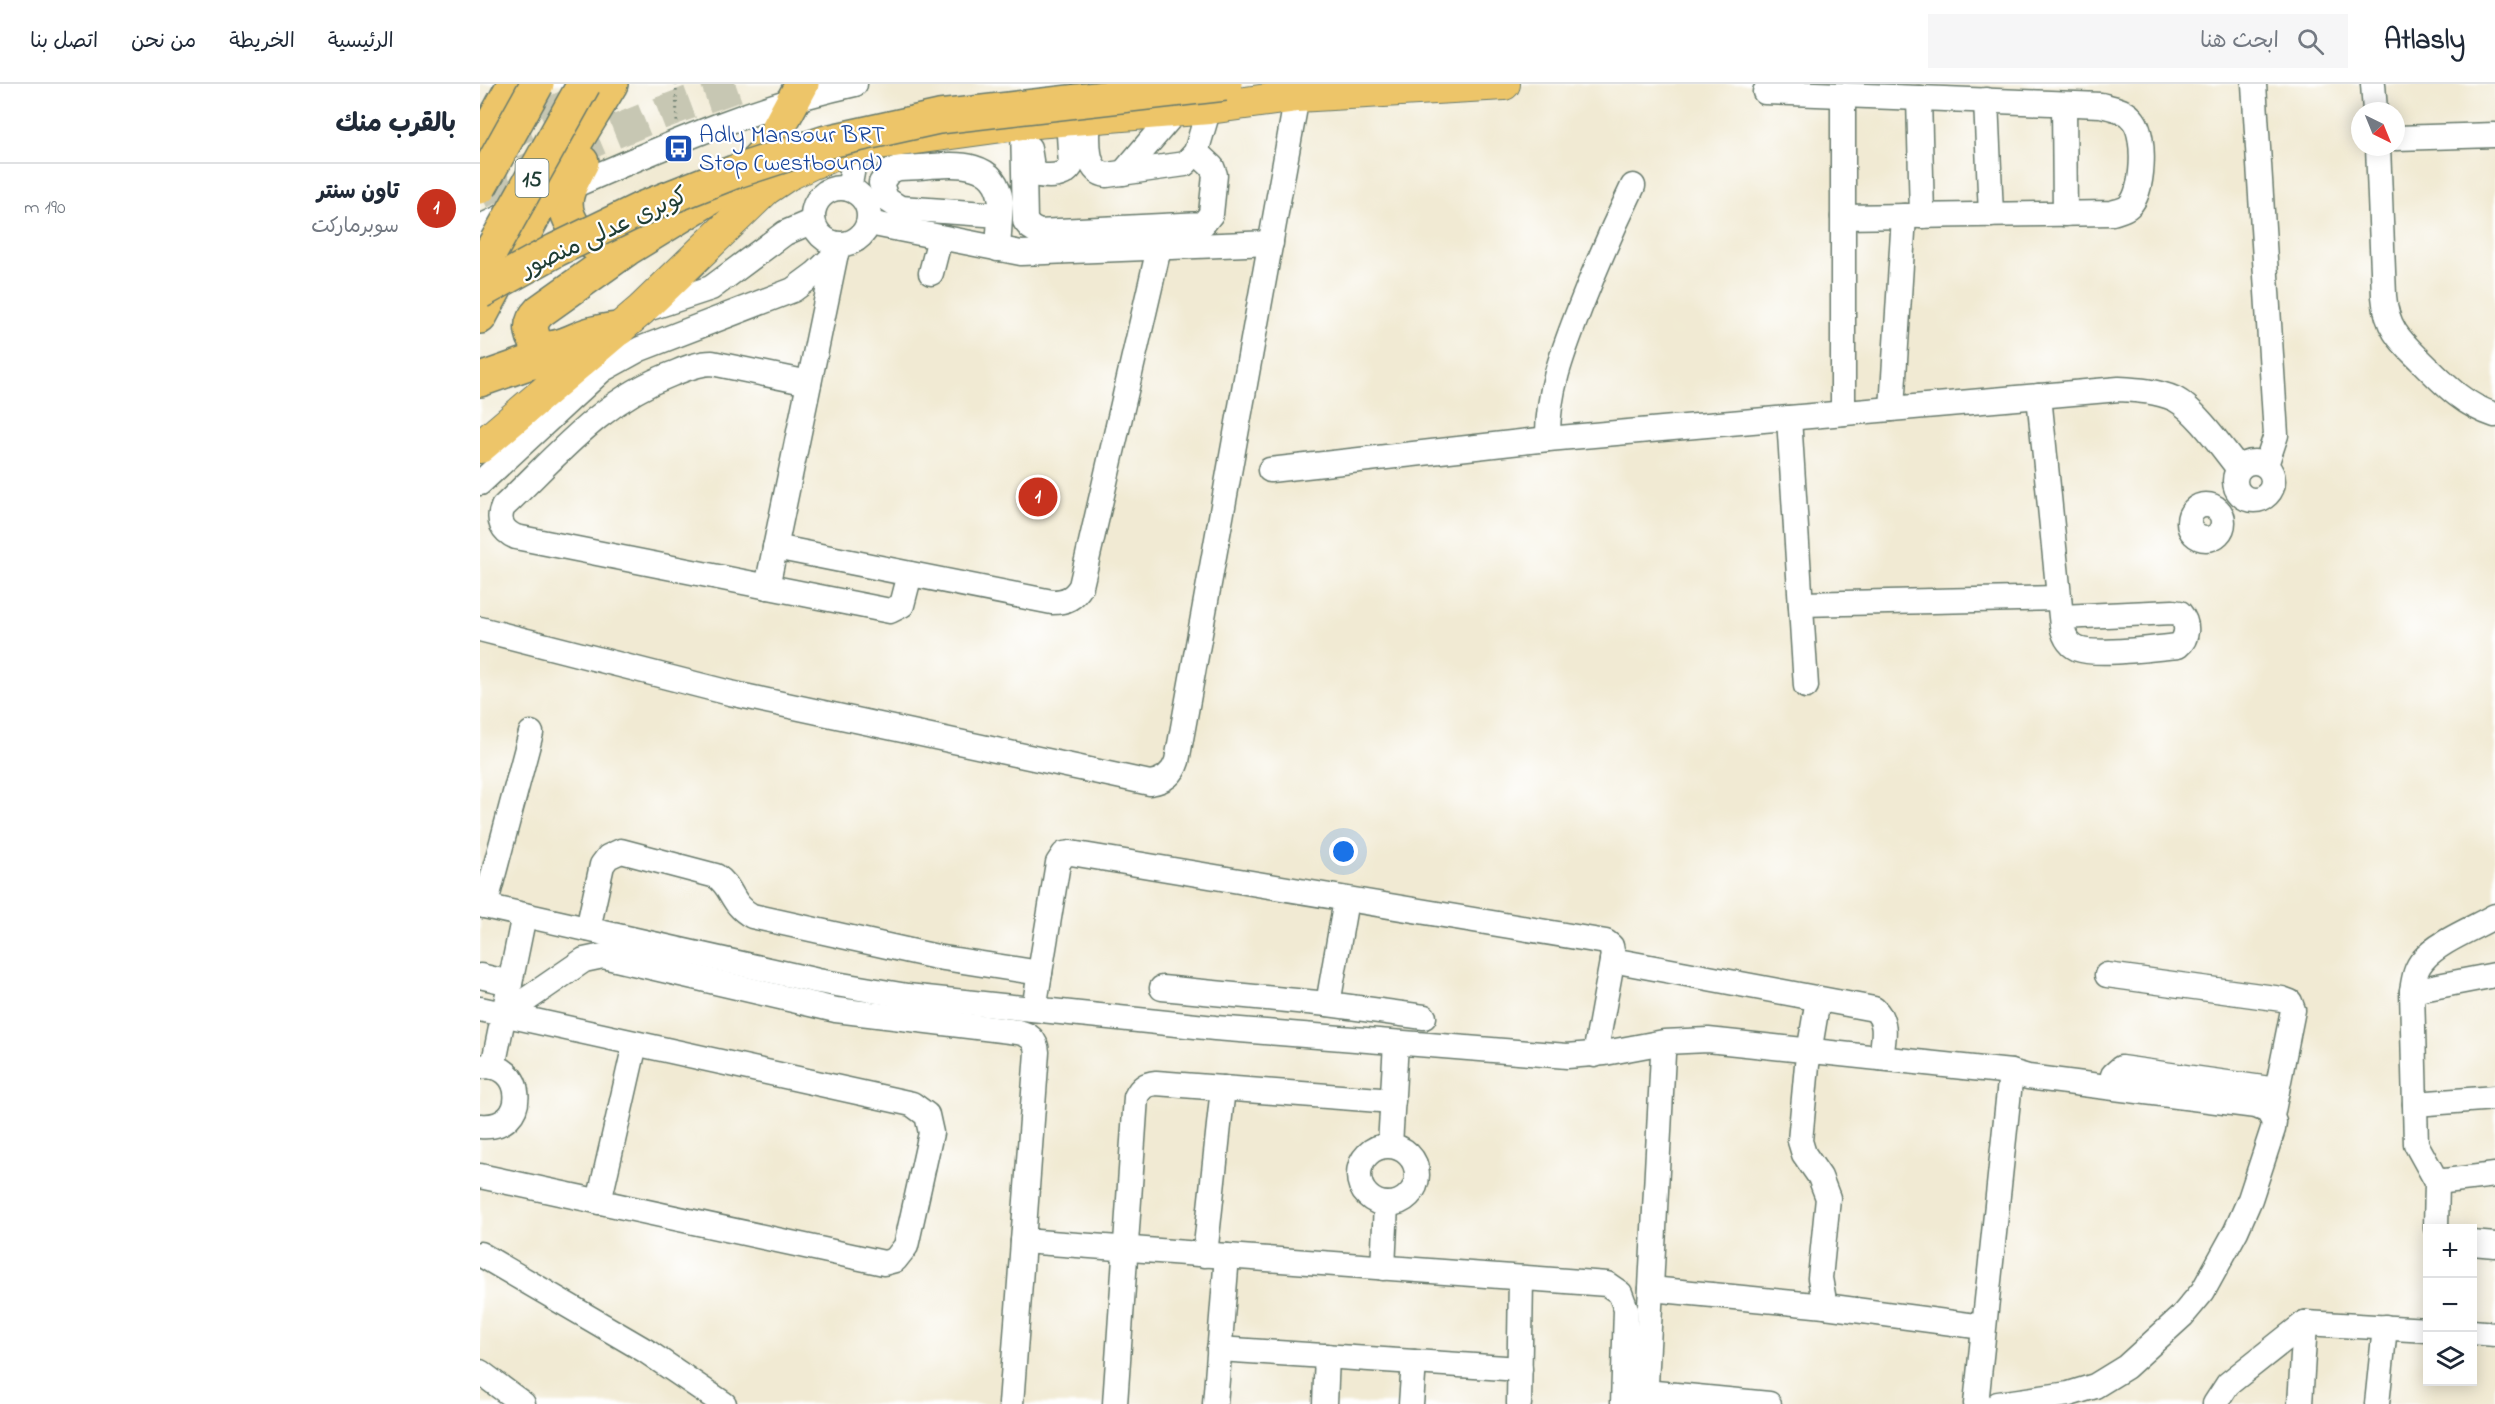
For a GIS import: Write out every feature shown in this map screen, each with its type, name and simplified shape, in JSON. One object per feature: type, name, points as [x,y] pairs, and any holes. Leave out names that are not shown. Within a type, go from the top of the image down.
[{"type":"highway","points":[[480,146],[514,84]]},
{"type":"highway","name":"15","points":[[480,187],[537,84]]},
{"type":"highway","points":[[480,317],[555,176],[589,98],[611,84]]},
{"type":"highway","points":[[630,320],[555,349],[542,346],[537,342],[531,329],[535,316],[540,311],[627,249],[723,190],[747,171],[767,149],[802,84]]},
{"type":"highway","name":"كوبرى عدلى منصور","points":[[480,292],[556,249],[643,208],[734,172],[826,142],[939,117],[1217,96]]},
{"type":"highway","points":[[589,98],[592,136],[567,194],[568,213],[576,230],[590,243],[608,250],[627,249]]},
{"type":"highway","name":"15","points":[[480,271],[589,98]]},
{"type":"highway","points":[[480,380],[528,363],[593,351]]},
{"type":"main road","points":[[480,447],[630,320],[766,189],[795,171],[857,146],[1078,119],[1176,111],[1217,96],[1297,96],[1504,84]]},
{"type":"street","points":[[480,226],[729,120],[855,84]]},
{"type":"street","points":[[2254,84],[2276,435],[2266,465]]},
{"type":"street","points":[[2373,84],[2374,102]]},
{"type":"street","points":[[1765,92],[2101,105],[2121,110],[2134,121],[2140,136],[2141,168],[2137,196],[2128,208],[2112,213],[1843,217]]},
{"type":"street","points":[[1843,94],[1843,413]]},
{"type":"street","points":[[1078,119],[1091,165],[1093,169],[1102,174],[1180,166],[1189,161],[1196,152],[1217,96]]},
{"type":"street","points":[[480,629],[730,693],[1150,783],[1160,781],[1171,773],[1177,761],[1297,96]]},
{"type":"street","points":[[1892,409],[1913,216],[1919,98]]},
{"type":"street","points":[[1986,100],[1991,215]]},
{"type":"street","points":[[2064,104],[2066,214]]},
{"type":"street","points":[[1123,173],[1176,111]]},
{"type":"street","points":[[1023,127],[1035,173],[1041,176],[1061,175],[1071,165],[1078,119]]},
{"type":"street","points":[[1023,127],[1025,221],[1030,228],[1038,232],[1203,224],[1212,214],[1215,175],[1212,167],[1196,152]]},
{"type":"street","points":[[2405,138],[2495,135]]},
{"type":"street","points":[[849,189],[857,146]]},
{"type":"street","points":[[2378,156],[2384,296],[2393,330],[2407,348],[2448,387],[2472,405],[2495,415]]},
{"type":"street","points":[[1548,439],[1548,415],[1557,368],[1607,240],[1634,186]]},
{"type":"street","points":[[480,483],[602,370],[629,354],[657,342],[793,290],[816,273],[837,249],[857,240],[869,223],[869,209],[866,202],[849,189],[841,188],[825,192],[815,205],[813,221],[819,234],[837,249]]},
{"type":"street","points":[[998,249],[1000,215]]},
{"type":"street","points":[[630,320],[711,288],[785,232],[813,221]]},
{"type":"street","points":[[869,223],[998,249],[1030,253],[1271,243]]},
{"type":"street","points":[[931,273],[940,238]]},
{"type":"street","points":[[775,547],[1052,602],[1066,601],[1081,586],[1159,248]]},
{"type":"street","points":[[767,587],[837,249]]},
{"type":"street","points":[[793,290],[811,295],[825,307]]},
{"type":"street","points":[[657,342],[669,375]]},
{"type":"street","points":[[809,383],[712,363],[696,365],[634,390],[599,414],[504,507],[501,513],[502,526],[516,537],[890,611],[902,605],[910,574]]},
{"type":"street","points":[[1270,470],[1548,439],[2119,389],[2151,392],[2176,400],[2198,420],[2239,469]]},
{"type":"street","points":[[1801,604],[2060,608],[2039,396]]},
{"type":"street","points":[[1789,418],[1806,686]]},
{"type":"street","points":[[2257,461],[2266,465],[2272,474],[2273,484],[2269,493],[2261,499],[2251,500],[2242,496],[2236,488],[2234,478],[2239,469],[2247,463],[2257,461]]},
{"type":"street","points":[[2218,509],[2242,496]]},
{"type":"street","points":[[531,734],[483,906],[858,989],[946,1001],[1215,1028],[1567,1056],[1595,1055],[1664,1042],[1708,1040],[1808,1058],[2111,1088],[2262,1107],[2272,1116]]},
{"type":"street","points":[[588,929],[602,865],[608,857],[621,851],[716,876],[725,884],[730,897],[739,908],[752,916],[937,957],[1040,973]]},
{"type":"street","points":[[1034,1009],[1058,863],[1061,857],[1068,853],[1601,941],[1611,946],[1612,960],[1595,1055]]},
{"type":"street","points":[[1328,1004],[1346,900]]},
{"type":"street","points":[[480,1127],[489,1127],[505,1120],[511,1114],[517,1098],[513,1082],[508,1075],[487,1067],[504,1015],[524,915]]},
{"type":"street","points":[[2436,1224],[2437,1182],[2416,1144],[2412,991],[2415,974],[2424,959],[2435,949],[2495,916]]},
{"type":"street","points":[[504,1015],[584,960],[603,956],[836,1010],[1023,1033],[1033,1039],[1037,1052],[1011,1404]]},
{"type":"street","points":[[1612,960],[1874,1009],[1881,1016],[1884,1025],[1881,1058]]},
{"type":"street","points":[[1998,1404],[2069,1394],[2106,1380],[2126,1367],[2171,1327],[2203,1291],[2236,1231],[2250,1199],[2273,1129],[2272,1116],[2293,1010],[2286,1000],[2107,975]]},
{"type":"street","points":[[2412,991],[2495,975]]},
{"type":"street","points":[[480,976],[510,982]]},
{"type":"street","points":[[1162,988],[1328,1004],[1424,1017]]},
{"type":"street","points":[[1818,999],[1808,1058],[1800,1141],[1803,1154],[1820,1177],[1828,1198],[1820,1278],[1825,1306]]},
{"type":"street","points":[[480,1009],[917,1107],[927,1115],[931,1133],[906,1246],[895,1260],[879,1262],[480,1176]]},
{"type":"street","points":[[1390,1145],[1396,1043]]},
{"type":"street","points":[[599,1202],[635,1044]]},
{"type":"street","points":[[1636,1049],[1663,1054],[1881,1058],[2016,1078]]},
{"type":"street","points":[[1663,1054],[1645,1398],[1769,1404]]},
{"type":"street","points":[[2111,1088],[2113,1075],[2121,1068],[2277,1090]]},
{"type":"street","points":[[1976,1404],[1983,1327],[2016,1078]]},
{"type":"street","points":[[1115,1404],[1136,1096],[1140,1089],[1147,1084],[1156,1083],[1393,1101]]},
{"type":"street","points":[[1215,1404],[1219,1349],[1216,1256],[1223,1088]]},
{"type":"street","points":[[2415,1104],[2495,1098]]},
{"type":"street","points":[[1390,1145],[1398,1147],[1411,1157],[1417,1172],[1417,1180],[1409,1195],[1394,1203],[1386,1204],[1371,1198],[1361,1185],[1359,1177],[1362,1161],[1368,1154],[1382,1146],[1390,1145]]},
{"type":"street","points":[[2437,1182],[2495,1175]]},
{"type":"street","points":[[1383,1268],[1386,1204]]},
{"type":"street","points":[[1023,1241],[1599,1283],[1615,1288],[1620,1293],[1626,1309],[1623,1404]]},
{"type":"street","points":[[2477,1243],[2495,1245]]},
{"type":"street","points":[[480,1254],[655,1357],[724,1404]]},
{"type":"street","points":[[1519,1404],[1521,1278]]},
{"type":"street","points":[[1651,1289],[1825,1306],[1983,1327]]},
{"type":"street","points":[[2300,1404],[2305,1323]]},
{"type":"street","points":[[2215,1404],[2229,1384],[2305,1323],[2423,1330]]},
{"type":"street","points":[[2377,1404],[2385,1327]]},
{"type":"street","points":[[2477,1332],[2495,1334]]},
{"type":"street","points":[[1219,1349],[1520,1369]]},
{"type":"street","points":[[1325,1404],[1327,1356]]},
{"type":"street","points":[[1411,1404],[1414,1362]]},
{"type":"street","points":[[480,1372],[523,1404]]},
{"type":"street","points":[[2100,1404],[2106,1380]]},
{"type":"path","points":[[676,84],[677,127]]},
{"type":"tunnel","points":[[480,193],[609,134],[741,84]]},
{"type":"tunnel","points":[[497,138],[589,96]]},
{"type":"place","name":"Adly Mansour BRT Stop (westbound)","points":[[678,148]]},
{"type":"place","name":"تاون سنتر","points":[[1038,497]]}]
